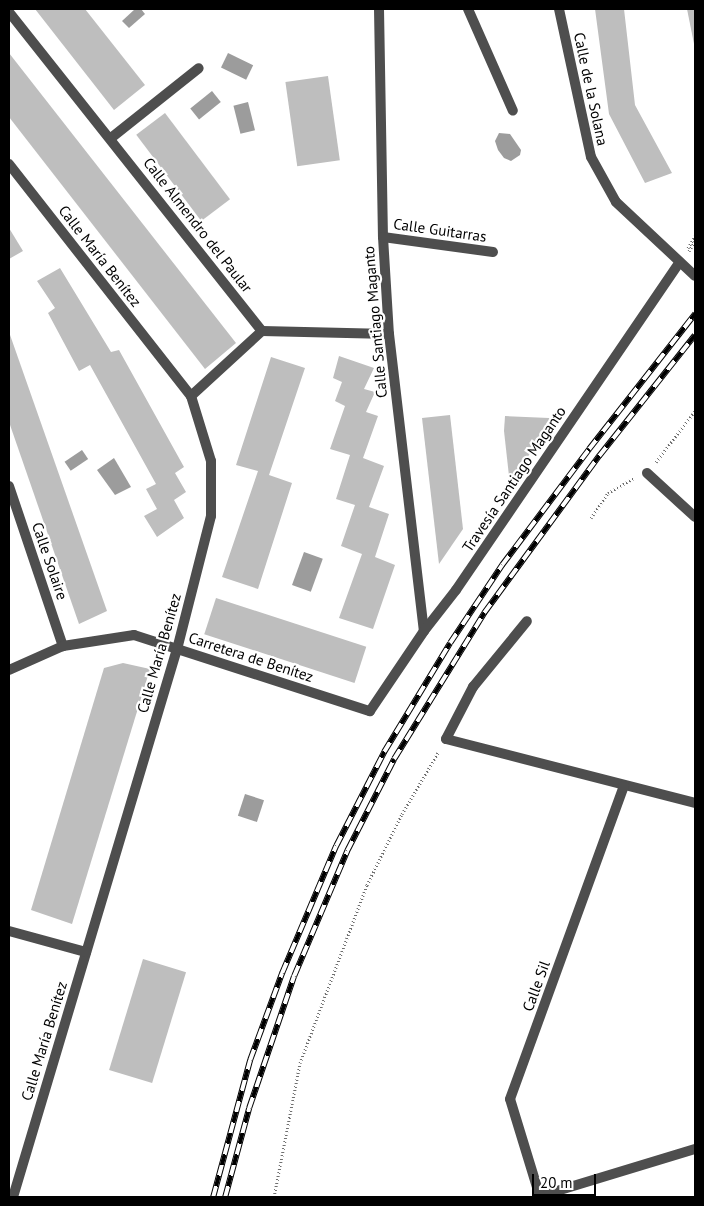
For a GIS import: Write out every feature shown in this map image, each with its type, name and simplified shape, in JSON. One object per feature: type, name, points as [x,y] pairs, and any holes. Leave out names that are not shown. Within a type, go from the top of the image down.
[{"type":"street","name":"Calle Santiago Maganto","points":[[379,9],[382,237],[389,334],[424,631]]},
{"type":"street","points":[[468,9],[513,111]]},
{"type":"street","name":"Calle de la Solana","points":[[559,9],[591,157],[616,202],[695,276]]},
{"type":"street","name":"Calle Almendro del Paular","points":[[9,12],[111,138],[262,331]]},
{"type":"street","points":[[111,138],[199,68]]},
{"type":"street","name":"Calle María Benítez","points":[[9,164],[191,396],[210,461],[211,516],[177,649],[13,1197]]},
{"type":"street","name":"Calle Guitarras","points":[[382,237],[493,252]]},
{"type":"street","name":"Travesía Santiago Maganto","points":[[370,711],[424,631],[456,590],[680,262]]},
{"type":"street","points":[[191,396],[262,331],[389,334]]},
{"type":"street","points":[[647,473],[695,516]]},
{"type":"street","name":"Calle Solaire","points":[[9,486],[63,646]]},
{"type":"street","points":[[528,622],[473,688],[446,739],[695,803]]},
{"type":"street","name":"Carretera de Benítez","points":[[9,670],[63,646],[134,635],[370,711]]},
{"type":"street","name":"Calle Sil","points":[[539,1197],[510,1099],[624,786]]},
{"type":"street","points":[[9,931],[86,952]]},
{"type":"street","points":[[539,1197],[695,1148]]},
{"type":"path","points":[[274,1197],[300,1063],[367,885],[402,814],[446,739]]},
{"type":"shaded area","points":[[135,9],[141,9],[145,14],[129,28],[122,21]]},
{"type":"shaded area","points":[[228,53],[253,65],[246,80],[221,67]]},
{"type":"shaded area","points":[[212,91],[221,102],[199,120],[190,109]]},
{"type":"shaded area","points":[[248,102],[255,130],[240,134],[233,106]]},
{"type":"shaded area","points":[[499,133],[510,134],[521,150],[520,155],[511,161],[504,158],[498,150],[495,141]]},
{"type":"shaded area","points":[[82,450],[88,459],[71,471],[65,462]]},
{"type":"shaded area","points":[[114,458],[131,487],[115,495],[97,470]]},
{"type":"shaded area","points":[[304,552],[323,559],[311,592],[292,585]]},
{"type":"shaded area","points":[[245,794],[264,800],[257,822],[238,816]]},
{"type":"building","points":[[35,9],[85,9],[145,85],[114,110]]},
{"type":"building","points":[[595,9],[624,9],[635,105],[672,173],[645,183],[609,114]]},
{"type":"building","points":[[687,9],[695,9],[695,44],[694,44]]},
{"type":"building","points":[[9,53],[236,343],[205,369],[9,117]]},
{"type":"building","points":[[328,76],[340,160],[297,166],[285,82]]},
{"type":"building","points":[[165,113],[230,199],[201,221],[136,135]]},
{"type":"building","points":[[9,228],[23,251],[9,259]]},
{"type":"building","points":[[60,268],[111,352],[119,350],[184,467],[175,473],[186,492],[174,500],[184,518],[157,537],[144,516],[157,509],[146,489],[156,484],[90,365],[79,371],[48,313],[55,308],[37,281]]},
{"type":"building","points":[[9,332],[107,611],[79,624],[9,422]]},
{"type":"building","points":[[339,356],[374,368],[364,389],[375,392],[366,412],[378,416],[363,458],[384,466],[369,507],[389,514],[375,557],[395,565],[373,629],[339,618],[362,554],[341,546],[355,505],[336,499],[350,455],[330,449],[345,406],[335,401],[342,382],[333,378]]},
{"type":"building","points":[[271,357],[305,368],[269,475],[292,483],[258,589],[222,577],[258,471],[236,465]]},
{"type":"building","points":[[450,415],[463,529],[439,564],[422,418]]},
{"type":"building","points":[[505,416],[549,418],[551,422],[513,479],[509,476],[504,431]]},
{"type":"building","points":[[216,598],[366,647],[355,683],[204,634]]},
{"type":"building","points":[[123,663],[150,669],[72,924],[31,910],[104,668]]},
{"type":"building","points":[[143,959],[186,972],[152,1083],[109,1070]]},
{"type":"railway","points":[[213,1197],[250,1060],[282,973],[336,846],[384,752],[450,643],[502,565],[589,449],[695,314]]},
{"type":"railway","points":[[225,1197],[249,1108],[294,976],[347,851],[394,759],[484,613],[599,456],[695,335]]}]
